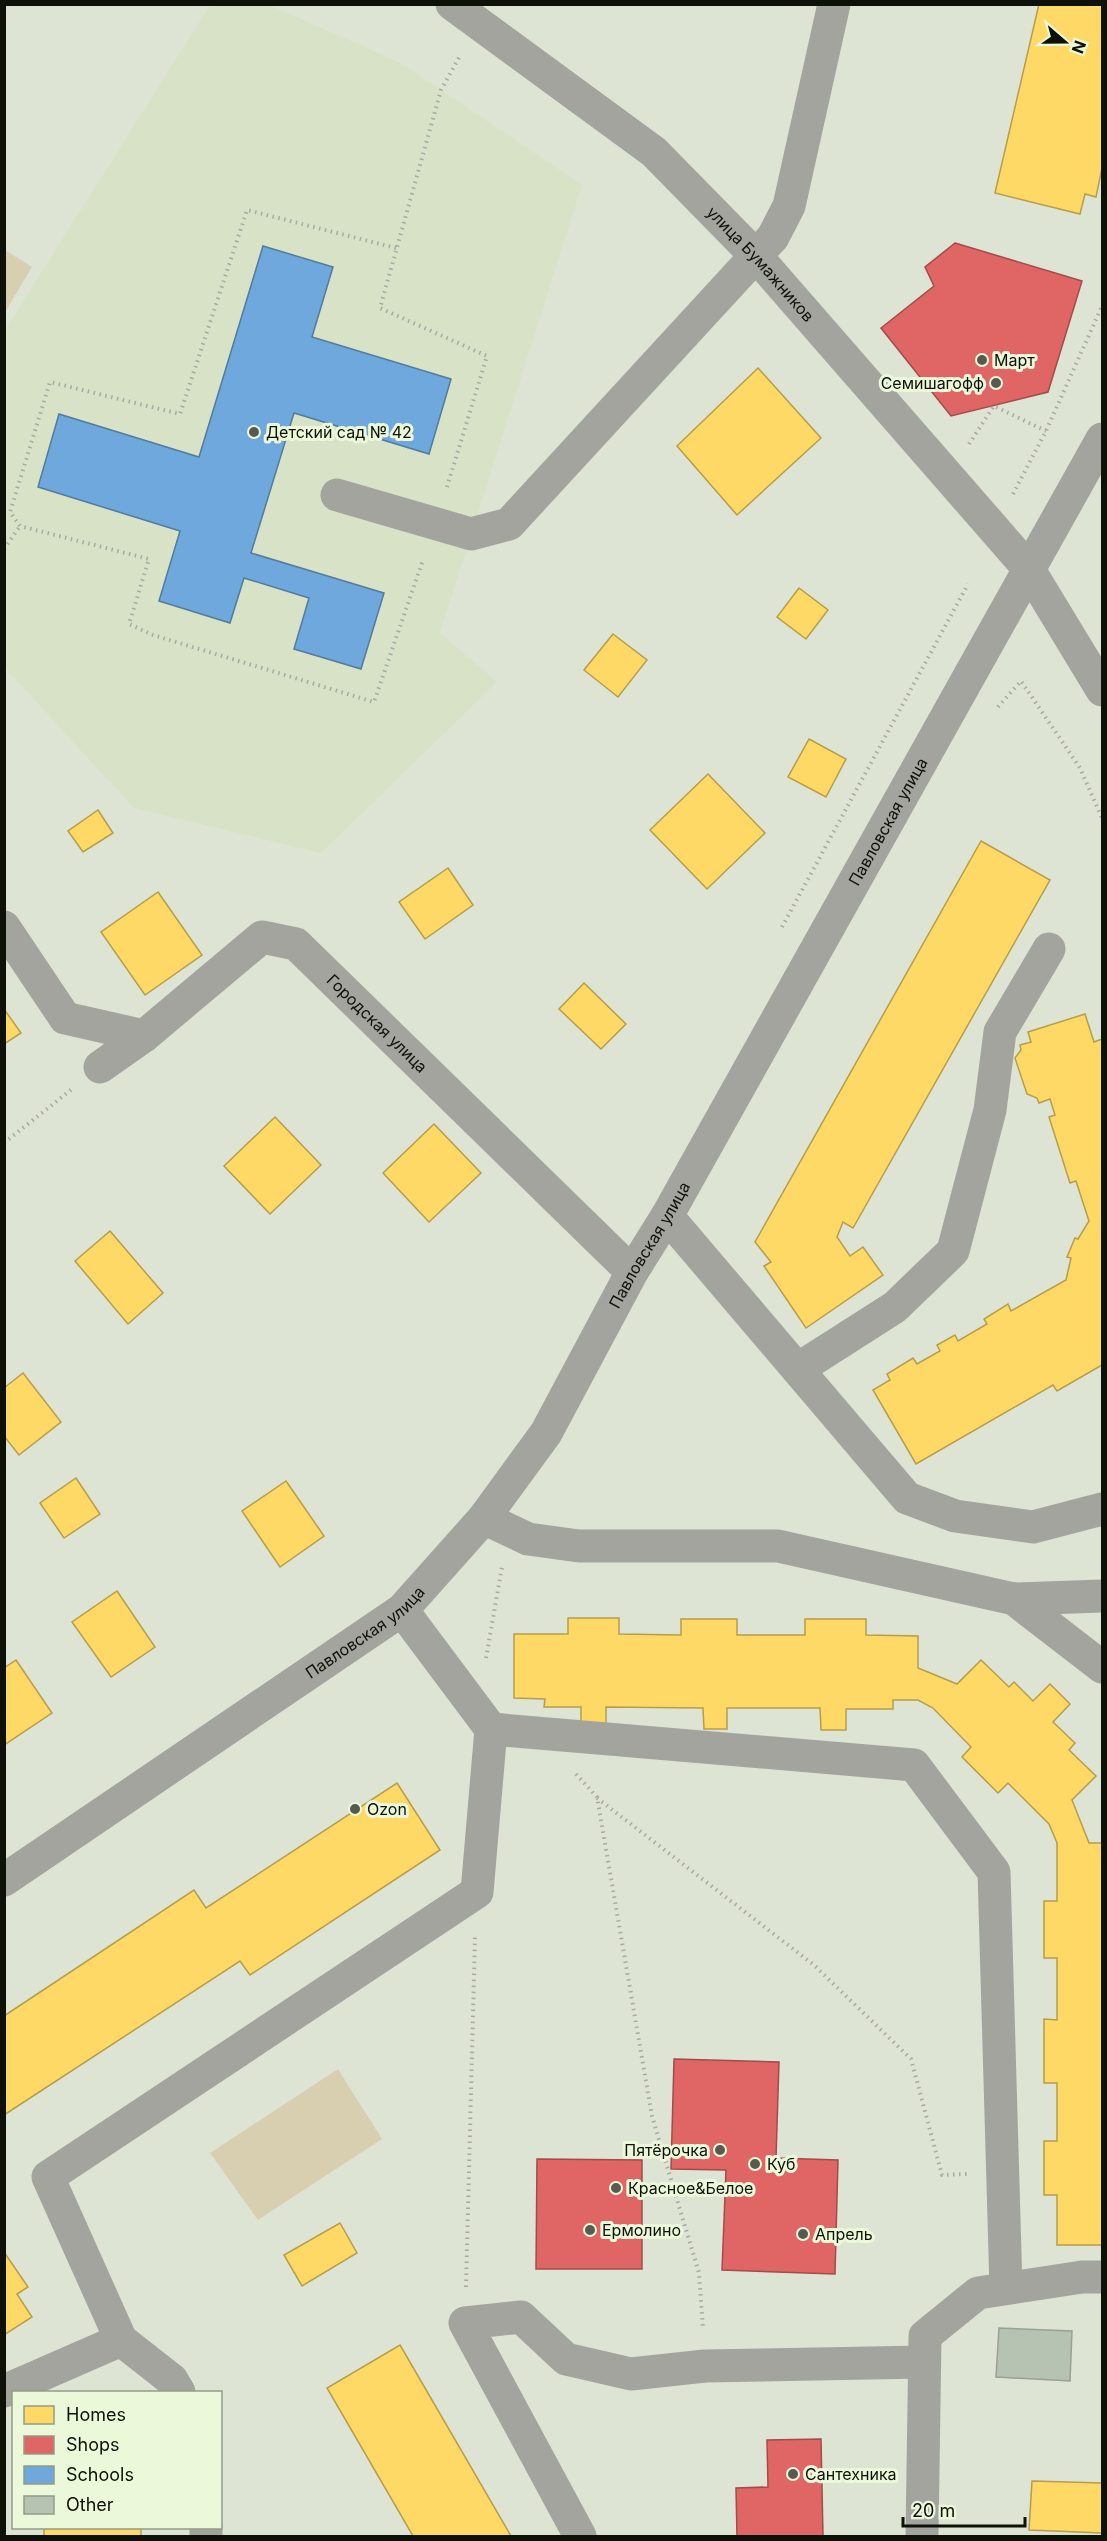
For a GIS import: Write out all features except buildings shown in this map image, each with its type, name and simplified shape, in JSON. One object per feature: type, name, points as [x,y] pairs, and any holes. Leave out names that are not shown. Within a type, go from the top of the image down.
[{"type":"street","name":"улица Бумажников","points":[[452,4],[654,152],[756,256],[1028,568],[1102,690]]},
{"type":"street","points":[[337,495],[471,534],[509,524],[773,237],[789,206],[834,4]]},
{"type":"street","name":"Павловская улица","points":[[4,1880],[402,1610],[484,1518],[546,1433],[632,1272],[667,1216],[1102,439]]},
{"type":"street","points":[[4,927],[66,1018],[144,1036]]},
{"type":"street","name":"Городская улица","points":[[100,1067],[144,1036],[262,937],[296,944],[632,1272]]},
{"type":"street","points":[[798,1369],[895,1307],[953,1251],[990,1110],[1000,1032],[1048,949]]},
{"type":"street","points":[[667,1216],[907,1498],[955,1516],[1033,1527],[1102,1509]]},
{"type":"street","points":[[484,1518],[528,1539],[579,1546],[778,1546],[1014,1599],[1102,1596]]},
{"type":"street","points":[[1014,1599],[1102,1667]]},
{"type":"street","points":[[178,2391],[172,2380],[121,2340],[48,2177],[477,1892],[491,1729],[402,1610]]},
{"type":"street","points":[[491,1729],[914,1765],[994,1872],[1006,2288]]},
{"type":"street","points":[[580,2536],[465,2323],[521,2318],[566,2359],[632,2374],[924,2349],[978,2293],[1082,2277],[1102,2277]]},
{"type":"street","points":[[4,2391],[121,2340]]},
{"type":"street","points":[[922,2536],[924,2349]]},
{"type":"path","points":[[149,559],[20,526],[10,512],[50,382],[180,414],[247,210],[396,248]]},
{"type":"path","points":[[1012,495],[1046,431],[1102,306]]},
{"type":"path","points":[[967,447],[994,406],[1046,431]]},
{"type":"path","points":[[4,549],[20,526]]},
{"type":"path","points":[[781,929],[968,584]]},
{"type":"path","points":[[1021,681],[1080,768],[1102,818]]},
{"type":"path","points":[[4,1143],[100,1067]]},
{"type":"path","points":[[539,1733],[597,1797],[814,1965],[911,2059],[942,2175],[1002,2173]]},
{"type":"path","points":[[597,1797],[652,2116],[699,2273],[705,2366]]},
{"type":"path","points":[[465,2323],[477,1892]]},
{"type":"shaded area","name":"Детский сад № 42","points":[[210,5],[269,5],[401,63],[582,185],[440,633],[497,682],[321,853],[134,808],[5,668],[5,330]]},
{"type":"shaded area","points":[[5,250],[32,267],[5,312]]},
{"type":"shaded area","points":[[338,2069],[382,2139],[258,2220],[210,2153]]},
{"type":"place","name":"Март","points":[[982,360]]},
{"type":"place","name":"Семишагофф","points":[[996,383]]},
{"type":"place","name":"Детский сад № 42","points":[[254,432]]},
{"type":"place","name":"Ozon","points":[[355,1809]]},
{"type":"place","name":"Пятёрочка","points":[[720,2150]]},
{"type":"place","name":"Куб","points":[[755,2164]]},
{"type":"place","name":"Красное&Белое","points":[[616,2188]]},
{"type":"place","name":"Ермолино","points":[[590,2230]]},
{"type":"place","name":"Апрель","points":[[803,2234]]},
{"type":"place","name":"Сантехника","points":[[793,2474]]}]
